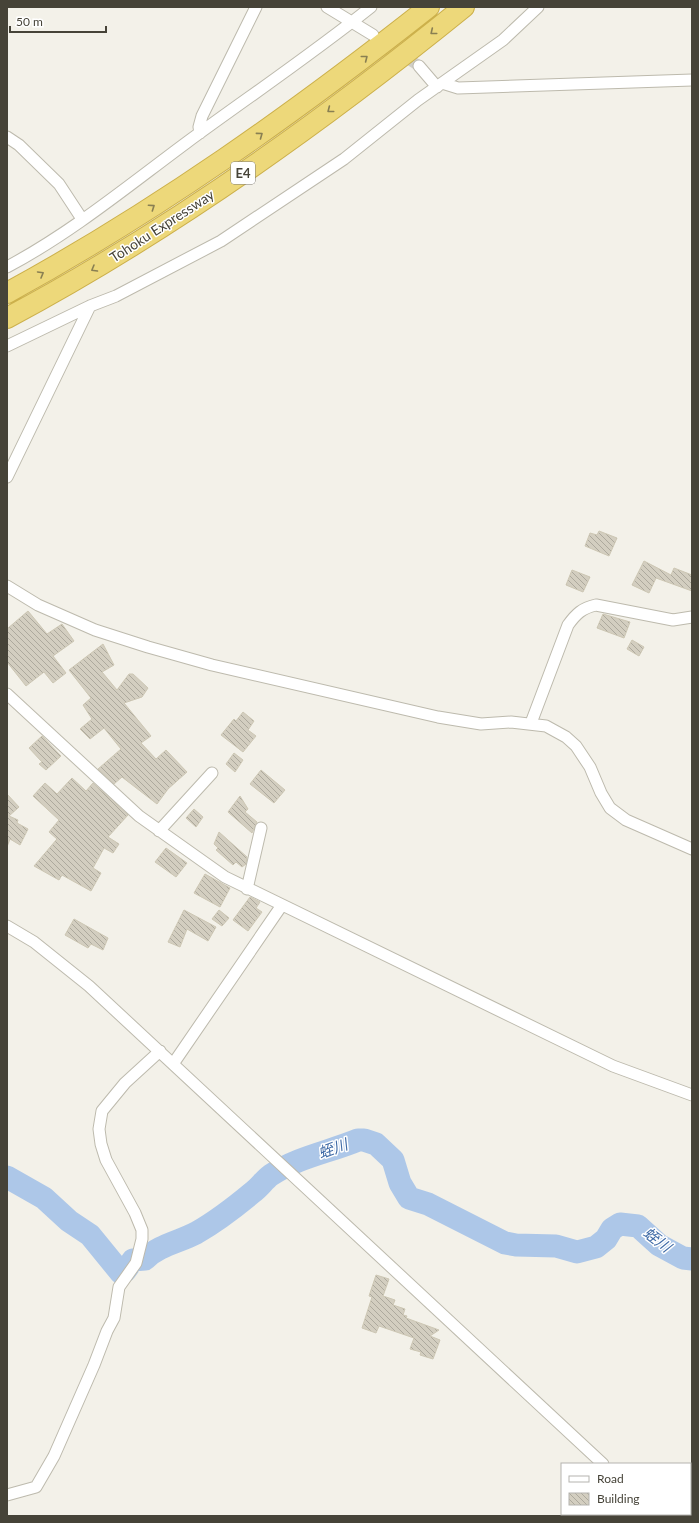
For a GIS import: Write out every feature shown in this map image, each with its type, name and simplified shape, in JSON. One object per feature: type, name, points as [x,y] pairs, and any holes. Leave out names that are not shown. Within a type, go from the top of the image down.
[{"type":"highway","name":"Tohoku Expressway","points":[[7,293],[132,221],[247,144],[350,69],[429,7]]},
{"type":"highway","name":"Tohoku Expressway","points":[[7,318],[126,251],[189,211],[305,130],[464,7]]},
{"type":"street","points":[[200,133],[199,127],[202,116],[256,7]]},
{"type":"street","points":[[327,7],[373,35]]},
{"type":"street","points":[[7,267],[35,252],[82,219],[323,45],[371,7]]},
{"type":"street","points":[[7,346],[90,306],[116,296],[220,241],[344,159],[440,85],[502,40],[538,7]]},
{"type":"street","points":[[418,66],[440,85],[458,88],[692,80]]},
{"type":"street","points":[[7,136],[19,145],[59,184],[82,219]]},
{"type":"street","points":[[7,477],[90,306]]},
{"type":"street","points":[[7,586],[38,605],[95,630],[212,665],[438,717],[482,724],[511,722],[546,726],[555,730],[576,746],[590,767],[601,793],[610,808],[635,825],[692,849]]},
{"type":"street","points":[[531,724],[566,630],[574,616],[584,608],[596,605],[672,620],[692,617]]},
{"type":"street","points":[[7,694],[139,816],[159,832],[225,877],[613,1066],[692,1095]]},
{"type":"street","points":[[159,832],[212,773]]},
{"type":"street","points":[[247,888],[262,828]]},
{"type":"street","points":[[173,1064],[282,906]]},
{"type":"street","points":[[7,926],[34,942],[89,986],[602,1463]]},
{"type":"street","points":[[7,1495],[36,1487],[54,1456],[114,1318],[119,1287],[138,1259],[142,1230],[135,1213],[106,1160],[100,1144],[99,1129],[102,1111],[111,1099],[125,1083],[160,1051]]},
{"type":"building","points":[[599,531],[617,538],[609,556],[585,546],[590,533],[597,535]]},
{"type":"building","points":[[644,561],[671,575],[674,568],[692,575],[692,591],[656,578],[649,593],[632,585]]},
{"type":"building","points":[[572,570],[590,577],[583,592],[566,585]]},
{"type":"building","points":[[28,611],[47,634],[62,624],[74,641],[53,656],[66,673],[53,683],[44,672],[26,686],[7,662],[7,629]]},
{"type":"building","points":[[603,614],[630,622],[624,638],[597,628]]},
{"type":"building","points":[[632,640],[644,647],[639,656],[627,649]]},
{"type":"building","points":[[103,644],[114,665],[102,672],[117,690],[129,674],[133,674],[148,688],[142,697],[124,703],[151,736],[141,743],[156,759],[166,750],[187,772],[168,789],[157,804],[122,777],[114,784],[98,769],[121,749],[104,728],[90,739],[80,729],[92,719],[83,705],[91,698],[69,670]]},
{"type":"building","points":[[243,712],[254,721],[248,730],[256,736],[243,752],[221,735],[234,719],[236,721]]},
{"type":"building","points":[[42,736],[61,756],[46,770],[39,764],[42,762],[29,748]]},
{"type":"building","points":[[234,753],[243,760],[235,772],[226,764]]},
{"type":"building","points":[[261,770],[285,790],[274,803],[250,784]]},
{"type":"building","points":[[72,778],[86,791],[93,783],[128,815],[108,837],[119,844],[113,853],[104,848],[93,868],[101,873],[91,891],[62,875],[59,880],[34,866],[57,839],[49,832],[59,820],[33,796],[45,783],[57,794]]},
{"type":"building","points":[[7,794],[19,807],[9,816],[18,820],[17,823],[28,829],[20,845],[10,839],[7,847]]},
{"type":"building","points":[[240,796],[248,809],[245,812],[257,822],[252,833],[228,812]]},
{"type":"building","points":[[194,809],[203,817],[196,827],[186,818]]},
{"type":"building","points":[[219,832],[247,857],[246,864],[242,867],[236,862],[233,865],[216,850],[218,848],[214,844]]},
{"type":"building","points":[[166,848],[187,863],[176,877],[155,862]]},
{"type":"building","points":[[205,874],[230,888],[220,907],[194,893]]},
{"type":"building","points":[[250,897],[260,902],[256,908],[262,912],[248,931],[233,920]]},
{"type":"building","points":[[184,910],[216,927],[208,941],[187,929],[180,947],[168,942]]},
{"type":"building","points":[[219,910],[229,918],[222,926],[212,919]]},
{"type":"building","points":[[74,919],[108,938],[103,950],[91,944],[88,948],[65,935]]},
{"type":"building","points":[[376,1275],[389,1279],[383,1296],[395,1300],[393,1305],[405,1309],[403,1315],[407,1316],[406,1318],[439,1330],[430,1336],[440,1340],[433,1359],[420,1355],[421,1352],[410,1349],[414,1338],[379,1326],[376,1333],[362,1328],[372,1297],[369,1296]]},
{"type":"waterway","name":"蛭川","points":[[7,1177],[44,1198],[69,1221],[90,1235],[121,1273],[125,1271],[133,1260],[145,1259],[156,1250],[190,1236],[211,1224],[246,1198],[271,1175],[281,1169],[303,1159],[358,1140],[364,1140],[376,1144],[393,1160],[400,1183],[409,1198],[428,1204],[505,1243],[516,1245],[556,1246],[577,1252],[596,1247],[606,1239],[612,1229],[620,1224],[638,1226],[659,1245],[683,1258],[692,1259]]},
{"type":"tunnel","points":[[381,41],[419,66]]}]
